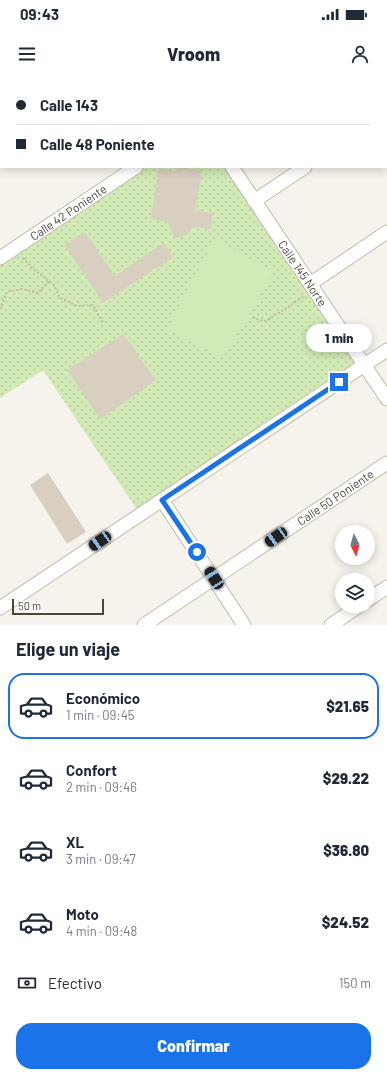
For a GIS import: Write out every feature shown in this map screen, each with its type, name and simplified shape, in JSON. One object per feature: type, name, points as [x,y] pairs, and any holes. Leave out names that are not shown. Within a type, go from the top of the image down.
[{"type":"street","name":"Calle 42 Poniente","points":[[0,256],[134,168]]},
{"type":"street","name":"Calle 145 Norte","points":[[233,168],[387,399]]},
{"type":"street","points":[[254,201],[304,168]]},
{"type":"street","points":[[312,287],[387,232]]},
{"type":"street","points":[[0,608],[387,350]]},
{"type":"street","name":"Calle 50 Poniente","points":[[144,625],[387,463]]},
{"type":"street","points":[[162,500],[244,625]]},
{"type":"street","points":[[375,595],[387,587]]},
{"type":"street","points":[[330,625],[348,613]]},
{"type":"path","points":[[14,248],[32,268],[54,285],[60,298],[77,306],[93,305],[103,323]]},
{"type":"path","points":[[0,310],[7,292],[22,289],[38,293],[49,281]]},
{"type":"path","points":[[253,317],[266,321],[312,287]]},
{"type":"green space","points":[[141,168],[227,168],[359,364],[138,511],[43,370],[0,398],[0,262]]},
{"type":"green space","points":[[215,239],[274,272],[223,358],[167,329]]},
{"type":"building","points":[[179,168],[185,168],[202,171],[195,211],[213,213],[211,229],[193,227],[188,234],[174,239],[168,222],[151,219],[158,169],[178,171]]},
{"type":"building","points":[[85,232],[115,276],[164,243],[173,257],[103,303],[64,245]]},
{"type":"building","points":[[123,334],[156,380],[100,419],[67,370]]},
{"type":"building","points":[[48,473],[86,532],[67,544],[30,485]]},
{"type":"route","points":[[197,552],[162,500],[339,382]]}]
